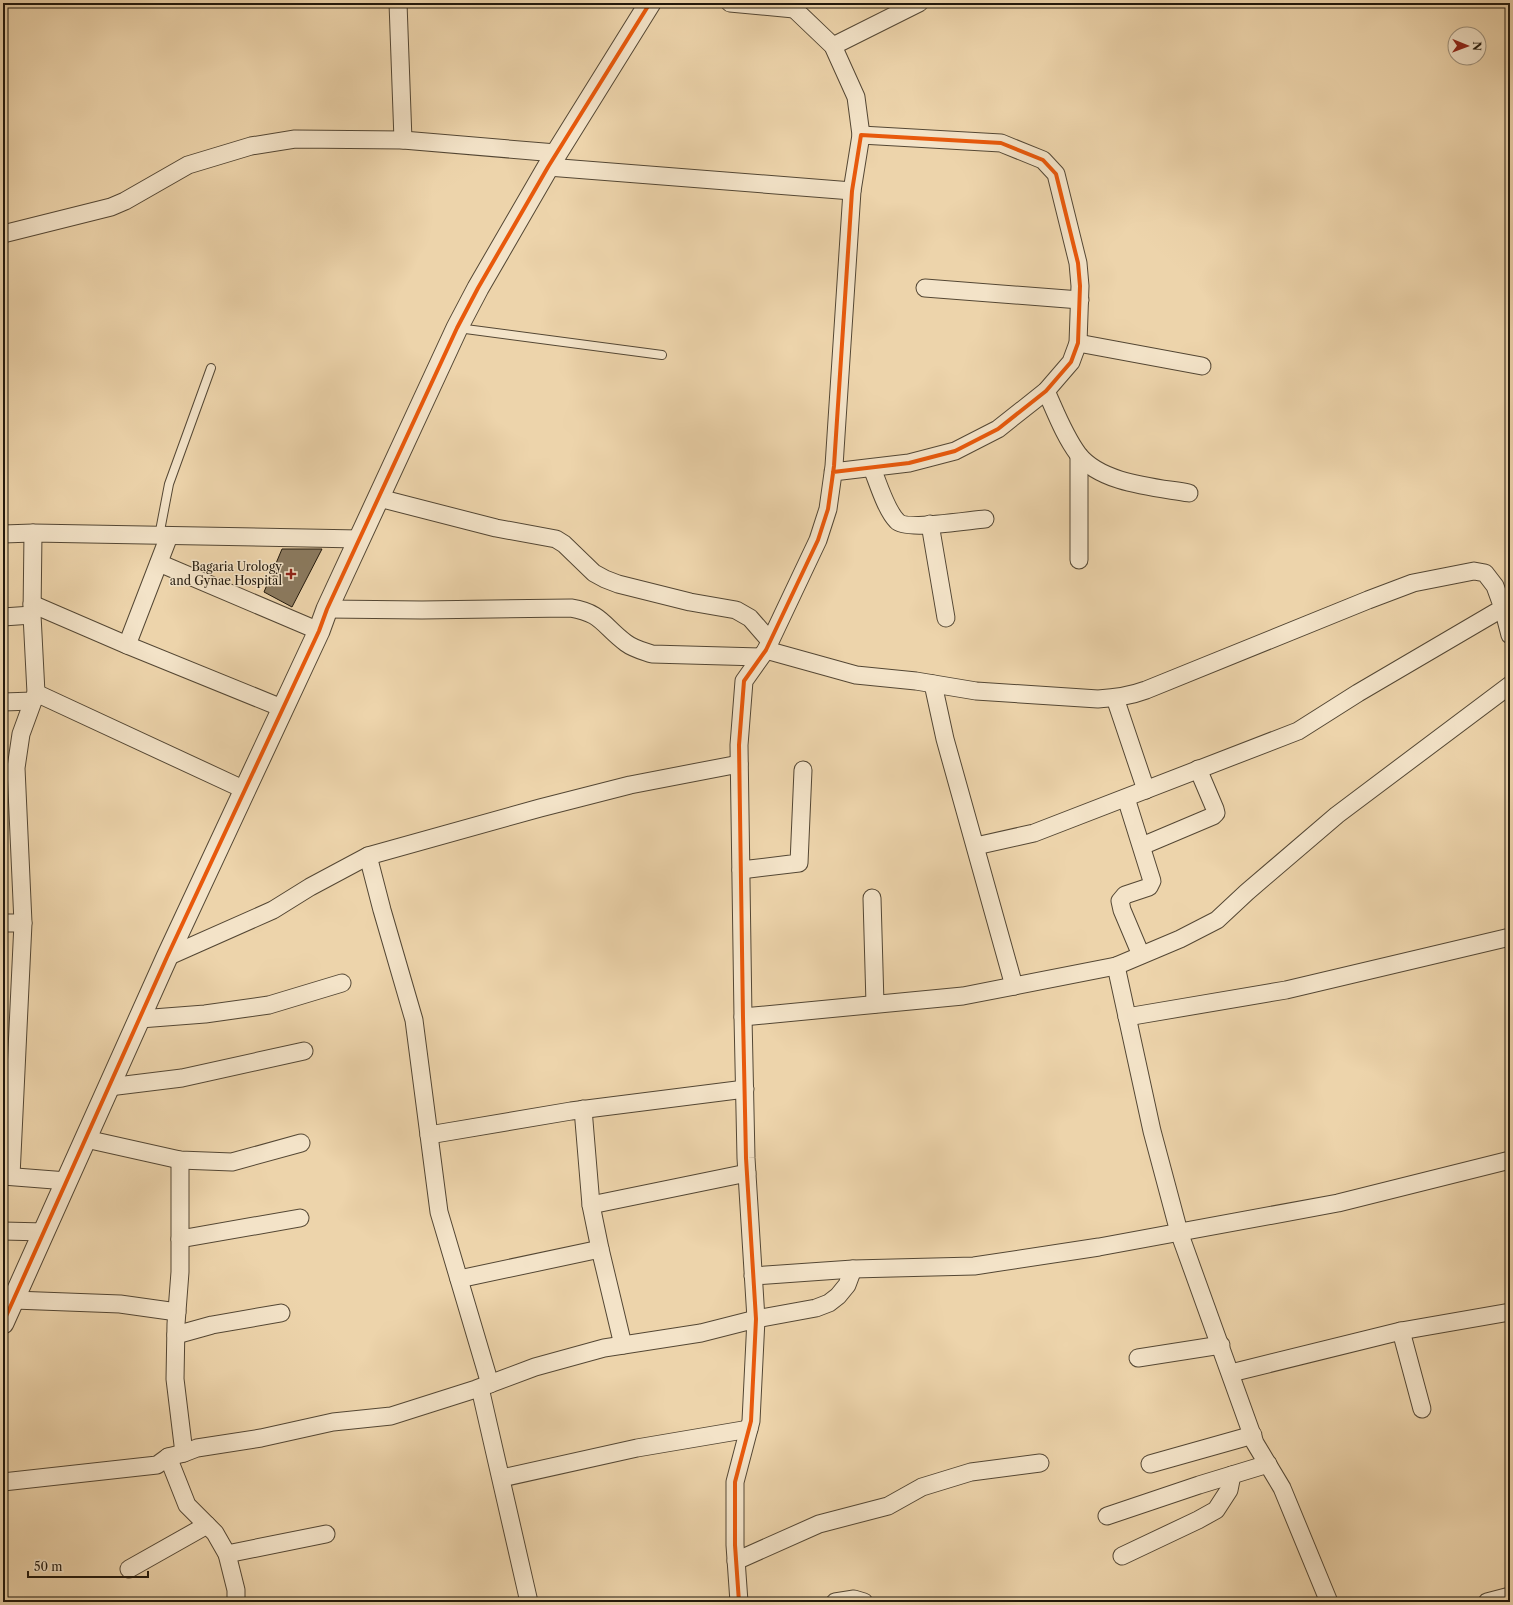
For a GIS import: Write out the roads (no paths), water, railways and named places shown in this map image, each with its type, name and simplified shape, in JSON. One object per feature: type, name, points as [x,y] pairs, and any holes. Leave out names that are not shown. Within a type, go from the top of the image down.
[{"type":"street","points":[[398,3],[403,140]]},
{"type":"street","points":[[3,1323],[167,957],[319,631],[327,609],[457,328],[552,160],[650,3]]},
{"type":"street","points":[[730,3],[791,6],[833,46],[856,97],[861,135],[852,191],[833,472],[828,508],[818,540],[765,649],[744,681],[739,764],[740,870],[747,1173],[756,1319],[751,1422],[735,1482],[736,1561],[739,1602]]},
{"type":"street","points":[[833,46],[919,3]]},
{"type":"street","points":[[833,472],[909,464],[955,452],[998,429],[1046,391],[1071,362],[1078,343],[1080,300],[1078,263],[1056,174],[1043,160],[1001,143],[861,135]]},
{"type":"street","points":[[3,234],[111,207],[125,201],[188,165],[251,146],[295,139],[403,140],[552,160],[852,191]]},
{"type":"street","points":[[925,288],[1080,300]]},
{"type":"street","points":[[1078,343],[1202,366]]},
{"type":"street","points":[[1046,391],[1067,437],[1079,456],[1092,466],[1111,476],[1130,483],[1189,493]]},
{"type":"street","points":[[1079,456],[1079,560]]},
{"type":"street","points":[[872,468],[896,521],[907,526],[985,519]]},
{"type":"street","points":[[379,498],[496,528],[556,539],[564,544],[594,573],[605,579],[618,584],[690,602],[736,610],[750,618],[765,649]]},
{"type":"street","points":[[930,524],[946,618]]},
{"type":"street","points":[[3,534],[33,533],[359,539]]},
{"type":"street","points":[[33,533],[32,609],[34,697],[21,734],[16,768],[23,923],[8,1132],[7,1176],[67,1181]]},
{"type":"street","points":[[127,645],[159,563],[164,536]]},
{"type":"street","points":[[159,563],[319,631]]},
{"type":"street","points":[[327,609],[422,610],[571,608],[586,610],[599,617],[626,643],[636,649],[652,654],[765,649],[856,675],[933,684],[976,691],[1098,699],[1115,698],[1146,690],[1413,583],[1474,571],[1485,573],[1495,586],[1506,606],[1510,635]]},
{"type":"street","points":[[976,846],[1034,833],[1298,731],[1358,693],[1506,606]]},
{"type":"street","points":[[3,617],[32,609],[127,645],[282,708]]},
{"type":"street","points":[[933,684],[945,739],[1014,986]]},
{"type":"street","points":[[743,1017],[963,996],[1116,966],[1180,939],[1217,920],[1247,892],[1337,815],[1510,685]]},
{"type":"street","points":[[3,702],[34,697],[245,790]]},
{"type":"street","points":[[1115,698],[1146,790]]},
{"type":"street","points":[[167,957],[273,910],[310,887],[368,856],[540,808],[630,785],[739,764]]},
{"type":"street","points":[[1142,846],[1213,816],[1216,813],[1198,769]]},
{"type":"street","points":[[740,870],[799,863],[803,770]]},
{"type":"street","points":[[1126,798],[1152,877],[1151,885],[1125,895],[1120,901],[1122,910],[1141,955]]},
{"type":"street","points":[[368,856],[414,1020],[439,1212],[459,1279],[485,1386],[502,1478],[529,1602]]},
{"type":"street","points":[[872,898],[875,1004]]},
{"type":"street","points":[[3,923],[23,923]]},
{"type":"street","points":[[1127,1017],[1286,990],[1510,937]]},
{"type":"street","points":[[1116,966],[1152,1131],[1179,1232],[1253,1435],[1282,1488],[1329,1602]]},
{"type":"street","points":[[140,1019],[205,1014],[269,1005],[342,984]]},
{"type":"street","points":[[109,1087],[182,1078],[304,1051]]},
{"type":"street","points":[[429,1135],[583,1109],[745,1089]]},
{"type":"street","points":[[583,1109],[591,1205],[623,1345]]},
{"type":"street","points":[[86,1138],[180,1160],[232,1162],[301,1143]]},
{"type":"street","points":[[180,1160],[180,1239],[175,1379],[184,1453]]},
{"type":"street","points":[[753,1276],[853,1269],[974,1266],[1099,1247],[1338,1203],[1510,1160]]},
{"type":"street","points":[[591,1205],[747,1173]]},
{"type":"street","points":[[180,1239],[300,1218]]},
{"type":"street","points":[[3,1231],[45,1232]]},
{"type":"street","points":[[459,1279],[600,1249]]},
{"type":"street","points":[[3,1482],[157,1465],[168,1457],[197,1448],[261,1438],[333,1422],[391,1416],[485,1386],[535,1368],[604,1348],[701,1333],[756,1319],[816,1308],[829,1303],[847,1285],[853,1269]]},
{"type":"street","points":[[14,1300],[120,1304],[177,1312]]},
{"type":"street","points":[[1231,1372],[1400,1331],[1510,1312]]},
{"type":"street","points":[[176,1335],[212,1325],[281,1313]]},
{"type":"street","points":[[1400,1331],[1422,1409]]},
{"type":"street","points":[[1138,1358],[1221,1345]]},
{"type":"street","points":[[502,1478],[637,1448],[749,1429]]},
{"type":"street","points":[[1150,1464],[1253,1435]]},
{"type":"street","points":[[168,1457],[187,1504],[215,1534],[226,1554],[236,1590],[236,1602]]},
{"type":"street","points":[[736,1561],[819,1524],[888,1506],[922,1486],[971,1472],[1040,1462]]},
{"type":"street","points":[[1107,1516],[1268,1464]]},
{"type":"street","points":[[1122,1556],[1216,1510],[1229,1490],[1232,1475]]},
{"type":"street","points":[[129,1569],[207,1525]]},
{"type":"street","points":[[226,1554],[326,1534]]},
{"type":"street","points":[[1487,1602],[1510,1596]]},
{"type":"street","points":[[835,1602],[854,1599],[864,1602]]},
{"type":"lane","points":[[457,328],[662,355]]},
{"type":"lane","points":[[164,536],[169,484],[211,368]]},
{"type":"place","name":"Bagaria Urology and Gynae Hospital","points":[[291,574]]}]
